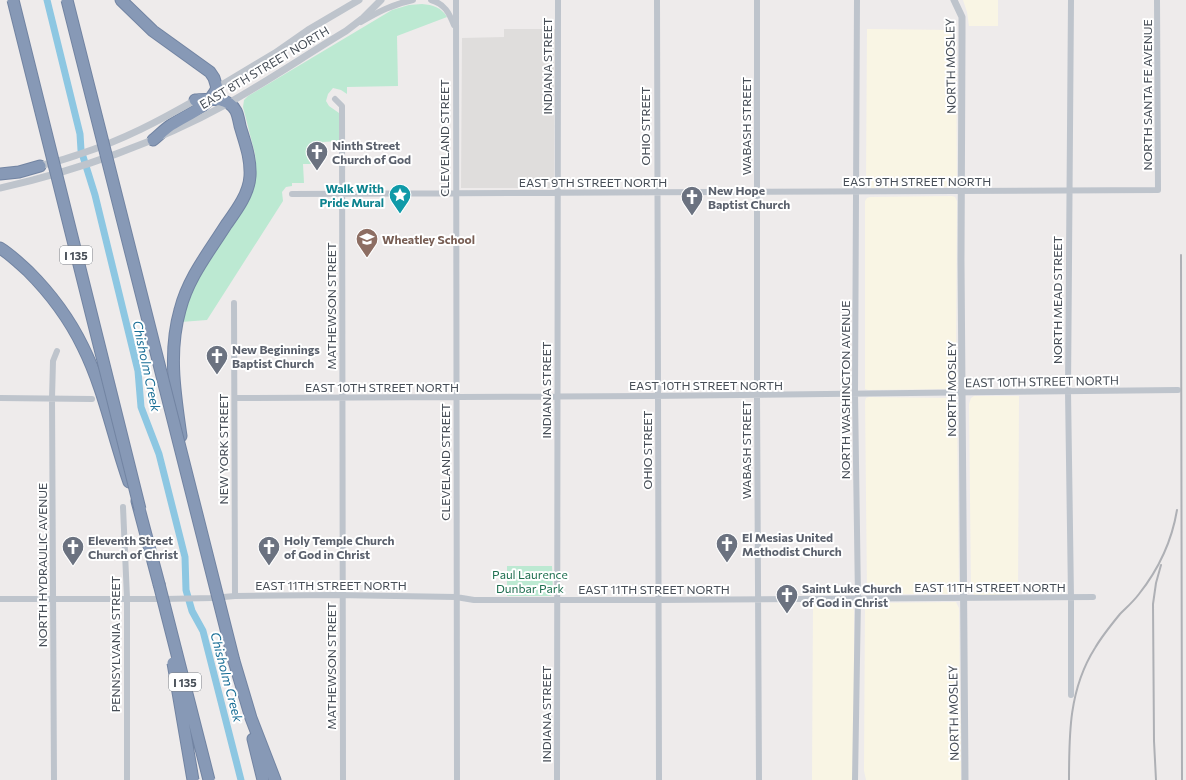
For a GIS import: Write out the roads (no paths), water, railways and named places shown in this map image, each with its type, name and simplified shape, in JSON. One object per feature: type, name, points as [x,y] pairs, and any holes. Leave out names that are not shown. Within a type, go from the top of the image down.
[{"type":"highway","name":"I 135","points":[[13,0],[209,780]]},
{"type":"highway","points":[[67,0],[263,780]]},
{"type":"highway","points":[[121,0],[153,31],[210,72],[214,78],[217,88],[211,99],[191,114],[171,125],[154,140]]},
{"type":"highway","points":[[186,474],[173,373],[174,338],[180,309],[193,277],[236,210],[246,192],[250,177],[250,160],[236,111],[229,103],[218,99],[195,100]]},
{"type":"highway","points":[[0,174],[19,172],[40,166]]},
{"type":"highway","points":[[0,248],[8,253],[42,284],[73,327],[91,366],[120,456],[140,509]]},
{"type":"highway","points":[[160,584],[193,780]]},
{"type":"highway","points":[[234,661],[251,718],[275,780]]},
{"type":"street","name":"EAST 8TH STREET NORTH","points":[[40,166],[103,147],[162,120],[275,53],[308,30],[359,0]]},
{"type":"street","points":[[346,31],[363,18],[381,0]]},
{"type":"street","name":"EAST 8TH STREET NORTH","points":[[0,188],[59,172],[154,140],[229,103],[396,0]]},
{"type":"street","name":"EAST 8TH STREET NORTH","points":[[385,8],[413,0]]},
{"type":"street","points":[[431,0],[437,2],[445,8],[455,27]]},
{"type":"street","name":"CLEVELAND STREET","points":[[456,0],[455,398],[457,780]]},
{"type":"street","name":"INDIANA STREET","points":[[557,780],[558,0]]},
{"type":"street","name":"OHIO STREET","points":[[657,0],[659,780]]},
{"type":"street","name":"WABASH STREET","points":[[757,0],[759,780]]},
{"type":"street","name":"NORTH WASHINGTON AVENUE","points":[[855,780],[858,599],[855,394],[857,0]]},
{"type":"street","name":"NORTH MOSLEY","points":[[954,0],[962,17],[962,392],[965,780]]},
{"type":"street","name":"NORTH MEAD STREET","points":[[1071,0],[1068,391],[1071,695]]},
{"type":"street","name":"NORTH SANTA FE AVENUE","points":[[1157,0],[1158,190]]},
{"type":"street","name":"MATHEWSON STREET","points":[[335,99],[342,106],[343,780]]},
{"type":"street","points":[[0,169],[40,166]]},
{"type":"street","name":"EAST 9TH STREET NORTH","points":[[292,194],[342,195],[1158,190]]},
{"type":"street","name":"NEW YORK STREET","points":[[234,303],[235,596]]},
{"type":"street","name":"NORTH HYDRAULIC AVENUE","points":[[54,780],[52,398],[53,361],[57,351]]},
{"type":"street","name":"EAST 10TH STREET NORTH","points":[[235,398],[455,398],[1178,390]]},
{"type":"street","points":[[0,398],[92,399]]},
{"type":"street","name":"PENNSYLVANIA STREET","points":[[123,507],[127,598],[127,780]]},
{"type":"street","name":"EAST 11TH STREET NORTH","points":[[0,599],[165,599],[235,596],[342,595],[456,598],[474,600],[1093,598]]},
{"type":"waterway","name":"Chisholm Creek","points":[[47,0],[80,134],[81,150],[95,195],[138,371],[141,407],[159,454],[185,557],[186,590],[192,611],[203,631],[241,780]]},
{"type":"railway","points":[[1181,255],[1182,780]]},
{"type":"railway","points":[[1069,780],[1070,729],[1075,696],[1080,679],[1086,664],[1101,639],[1120,614],[1137,597],[1158,565],[1172,532],[1177,510]]},
{"type":"railway","points":[[1156,780],[1154,741],[1153,604],[1156,583],[1161,565]]},
{"type":"place","name":"Ninth Street Church of God","points":[[317,172]]},
{"type":"place","name":"Walk With Pride Mural","points":[[400,214]]},
{"type":"place","name":"New Hope Baptist Church","points":[[692,216]]},
{"type":"place","name":"Wheatley School","points":[[367,258]]},
{"type":"place","name":"New Beginnings Baptist Church","points":[[217,376]]},
{"type":"place","name":"El Mesias United Methodist Church","points":[[727,564]]},
{"type":"place","name":"Eleventh Street Church of Christ","points":[[73,566]]},
{"type":"place","name":"Holy Temple Church of God in Christ","points":[[269,566]]},
{"type":"place","name":"Saint Luke Church of God in Christ","points":[[787,614]]},
{"type":"park label","name":"Paul Laurence Dunbar Park","points":[[530,581]]}]
